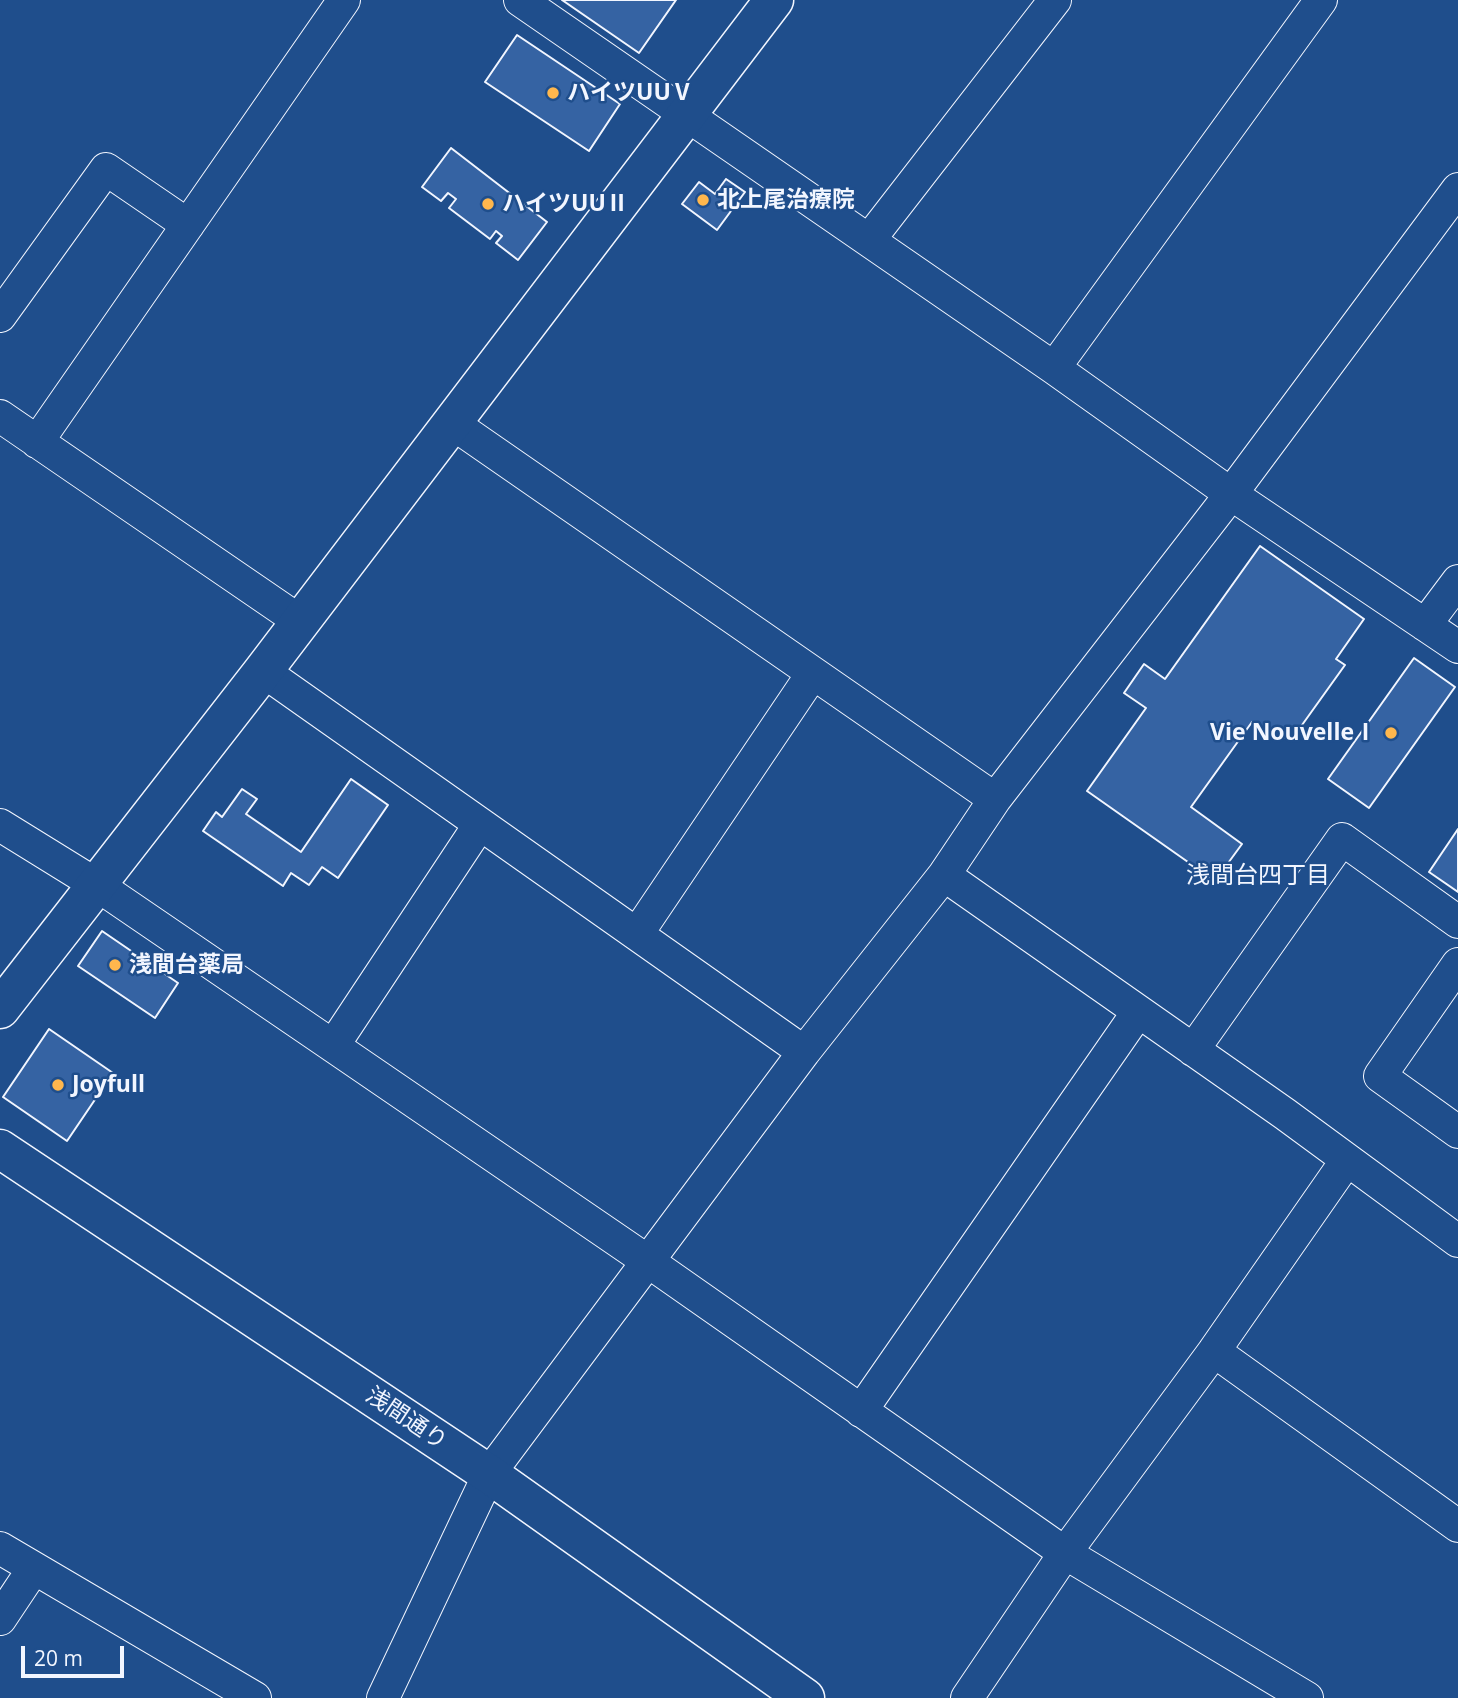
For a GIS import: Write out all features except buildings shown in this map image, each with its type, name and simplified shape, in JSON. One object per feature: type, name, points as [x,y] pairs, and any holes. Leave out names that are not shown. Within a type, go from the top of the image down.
[{"type":"street","points":[[37,442],[344,0]]},
{"type":"street","points":[[520,0],[1054,368],[1231,494],[1458,647]]},
{"type":"street","points":[[0,1009],[301,622],[775,0]]},
{"type":"street","points":[[869,240],[1055,0]]},
{"type":"street","points":[[1054,368],[1321,0]]},
{"type":"street","points":[[0,316],[107,169],[188,225]]},
{"type":"street","points":[[383,1698],[489,1474],[804,1052],[944,875],[995,799],[1231,494],[1458,189]]},
{"type":"street","points":[[0,416],[301,622]]},
{"type":"street","points":[[452,423],[995,799]]},
{"type":"street","points":[[1425,625],[1458,580]]},
{"type":"street","points":[[263,671],[804,1052]]},
{"type":"street","points":[[637,934],[813,673]]},
{"type":"street","points":[[333,1046],[480,824]]},
{"type":"street","points":[[0,825],[97,885],[649,1262],[1065,1553],[1307,1698]]},
{"type":"street","points":[[1193,1050],[1342,839],[1458,922]]},
{"type":"street","points":[[944,875],[1458,1241]]},
{"type":"street","points":[[1458,964],[1380,1076],[1458,1132]]},
{"type":"street","points":[[861,1411],[1138,1012]]},
{"type":"street","name":"浅間通り","points":[[0,1149],[489,1474],[805,1698]]},
{"type":"street","points":[[967,1698],[1065,1553],[1214,1350],[1347,1160]]},
{"type":"street","points":[[1214,1350],[1458,1526]]},
{"type":"street","points":[[0,1548],[255,1698]]},
{"type":"street","points":[[0,1619],[34,1569]]},
{"type":"place","name":"ハイツUUⅤ","points":[[553,93]]},
{"type":"place","name":"北上尾治療院","points":[[703,200]]},
{"type":"place","name":"ハイツUUⅡ","points":[[488,204]]},
{"type":"place","name":"Vie NouvelleⅠ","points":[[1391,733]]},
{"type":"place","name":"浅間台薬局","points":[[115,965]]},
{"type":"place","name":"Joyfull","points":[[58,1085]]},
{"type":"district","name":"浅間台四丁目","points":[[1258,876]]}]
